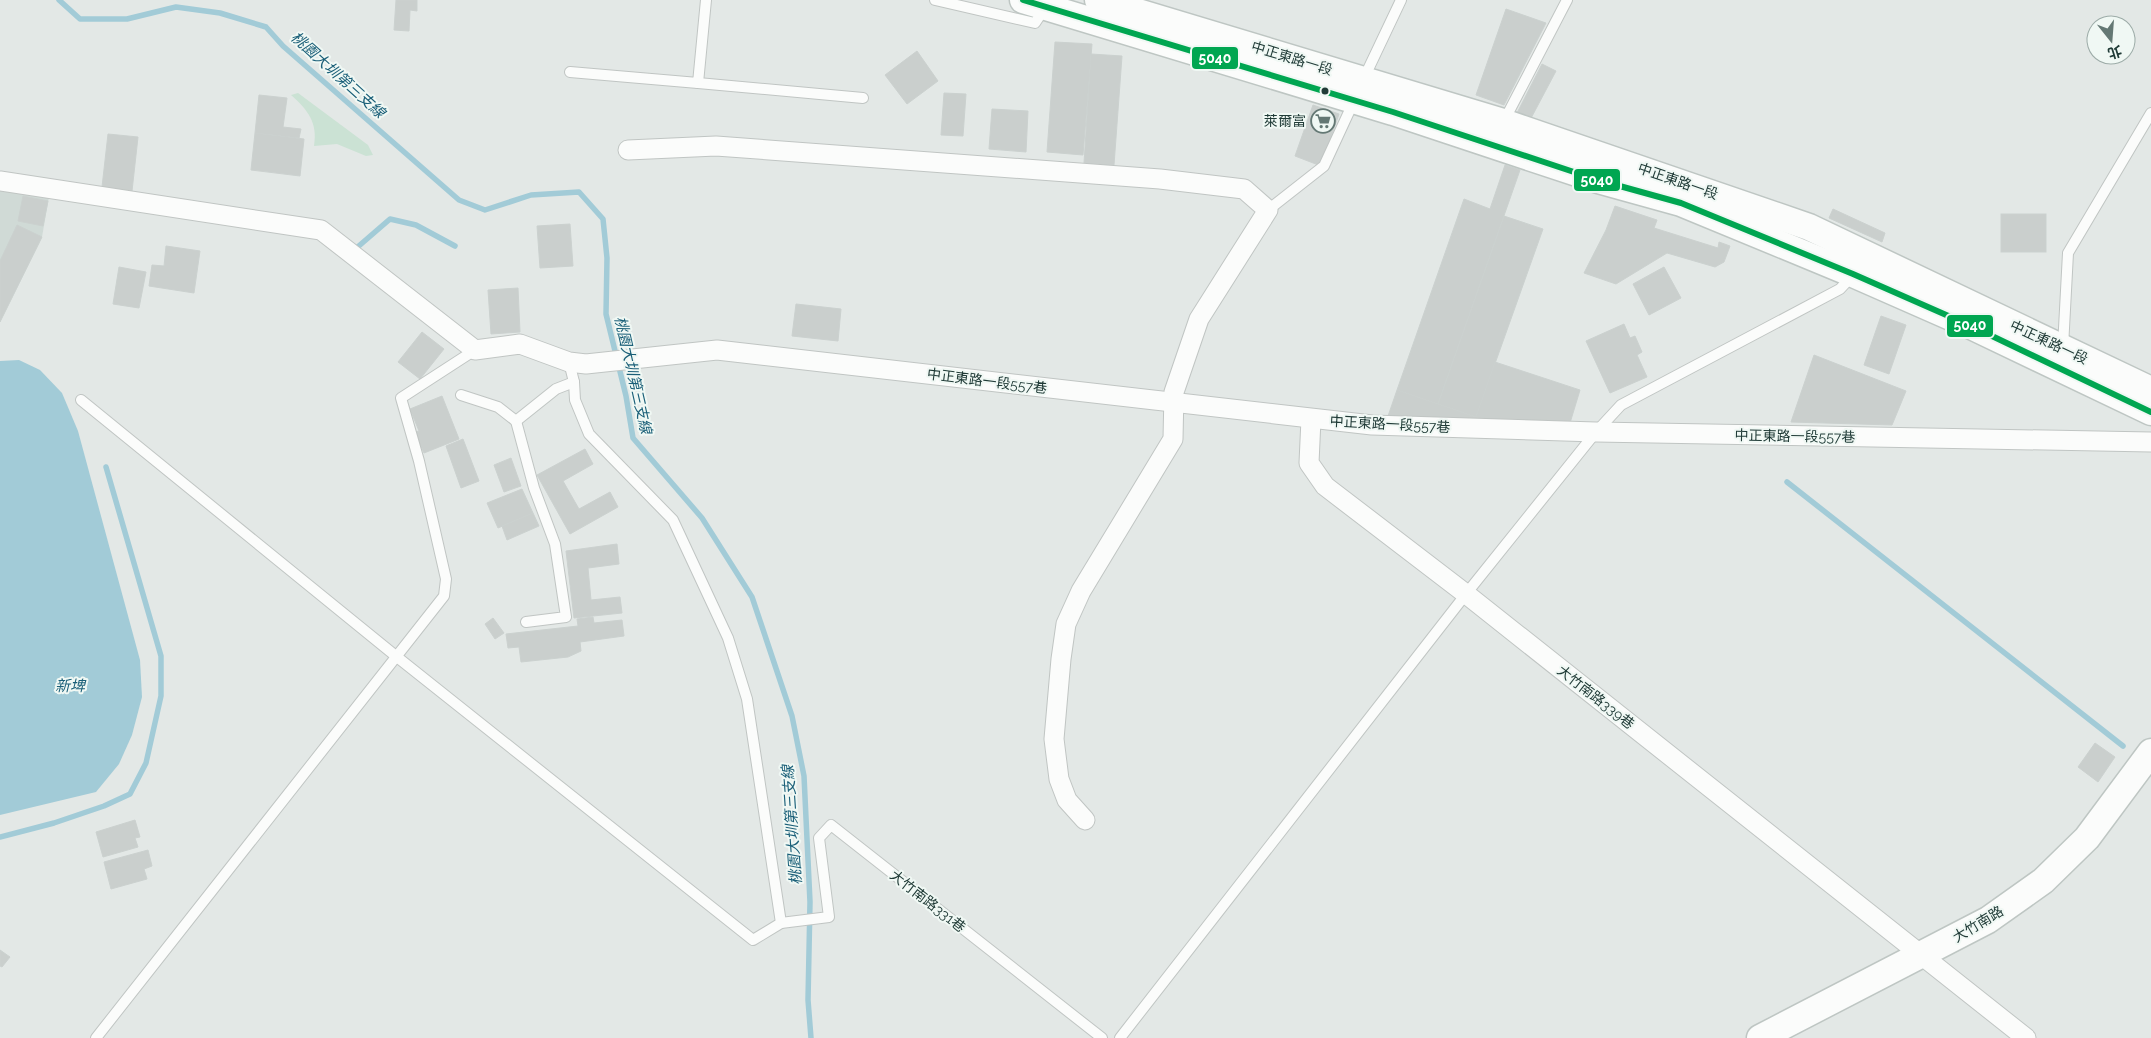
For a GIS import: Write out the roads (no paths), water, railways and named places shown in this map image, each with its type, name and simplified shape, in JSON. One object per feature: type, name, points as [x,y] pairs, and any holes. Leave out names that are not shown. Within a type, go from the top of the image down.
[{"type":"main road","name":"中正東路一段","points":[[1098,0],[1358,90],[1392,112],[1598,180],[1681,204],[1853,274],[1969,325],[2151,390]]},
{"type":"main road","name":"中正東路一段","points":[[1034,3],[1358,90],[1503,122],[1809,227],[2059,358],[2151,412]]},
{"type":"main road","name":"大竹南路","points":[[1760,1038],[1922,956],[1988,920],[2043,881],[2087,838],[2151,752]]},
{"type":"street","points":[[628,150],[716,146],[1160,179],[1244,189],[1268,210],[1199,319],[1174,392],[1173,439],[1081,592],[1066,624],[1060,660],[1054,739],[1059,779],[1067,800],[1085,820]]},
{"type":"street","points":[[0,181],[321,230],[475,350],[520,344],[578,363]]},
{"type":"street","name":"中正東路一段557巷","points":[[578,363],[717,350],[1372,426],[2151,442]]},
{"type":"street","name":"大竹南路339巷","points":[[1311,419],[1309,463],[1325,486],[1466,594],[2026,1038]]},
{"type":"lane","points":[[698,83],[706,0]]},
{"type":"lane","points":[[935,0],[1035,23],[1034,3]]},
{"type":"lane","points":[[1268,210],[1324,166],[1401,0]]},
{"type":"lane","points":[[1503,122],[1567,0]]},
{"type":"lane","points":[[570,72],[863,98]]},
{"type":"lane","points":[[2059,358],[2068,253],[2151,113]]},
{"type":"lane","points":[[1120,1038],[1466,594],[1596,432],[1621,405],[1840,289],[1853,274]]},
{"type":"lane","points":[[96,1038],[444,596],[446,579],[419,461],[401,398],[475,350]]},
{"type":"lane","points":[[81,400],[397,657],[753,940],[781,923],[747,699],[728,638],[674,520],[589,434],[575,400],[574,382],[578,363]]},
{"type":"lane","points":[[516,421],[556,389],[574,382]]},
{"type":"lane","points":[[461,395],[498,408],[516,421],[534,488],[556,544],[566,617],[526,622]]},
{"type":"lane","name":"大竹南路331巷","points":[[781,923],[829,917],[819,838],[831,825],[1102,1038]]},
{"type":"water","name":"新埤","points":[[19,360],[40,370],[62,393],[78,431],[140,660],[142,697],[132,735],[119,764],[96,792],[0,815],[0,361]]},
{"type":"waterway","name":"桃園大圳第三支線","points":[[59,0],[80,19],[127,19],[176,7],[220,13],[266,27],[283,46],[459,200],[485,210],[531,195],[579,192],[603,219],[607,258],[606,314],[626,396],[633,438],[702,518],[752,597],[792,716],[804,776],[810,902],[808,1000],[811,1038]]},
{"type":"waterway","points":[[353,251],[390,219],[416,225],[455,246]]},
{"type":"waterway","points":[[0,837],[54,823],[104,806],[130,794],[146,763],[161,696],[161,656],[106,467]]},
{"type":"waterway","points":[[1787,482],[2123,746]]},
{"type":"place","name":"萊爾富","points":[[1323,121]]}]
